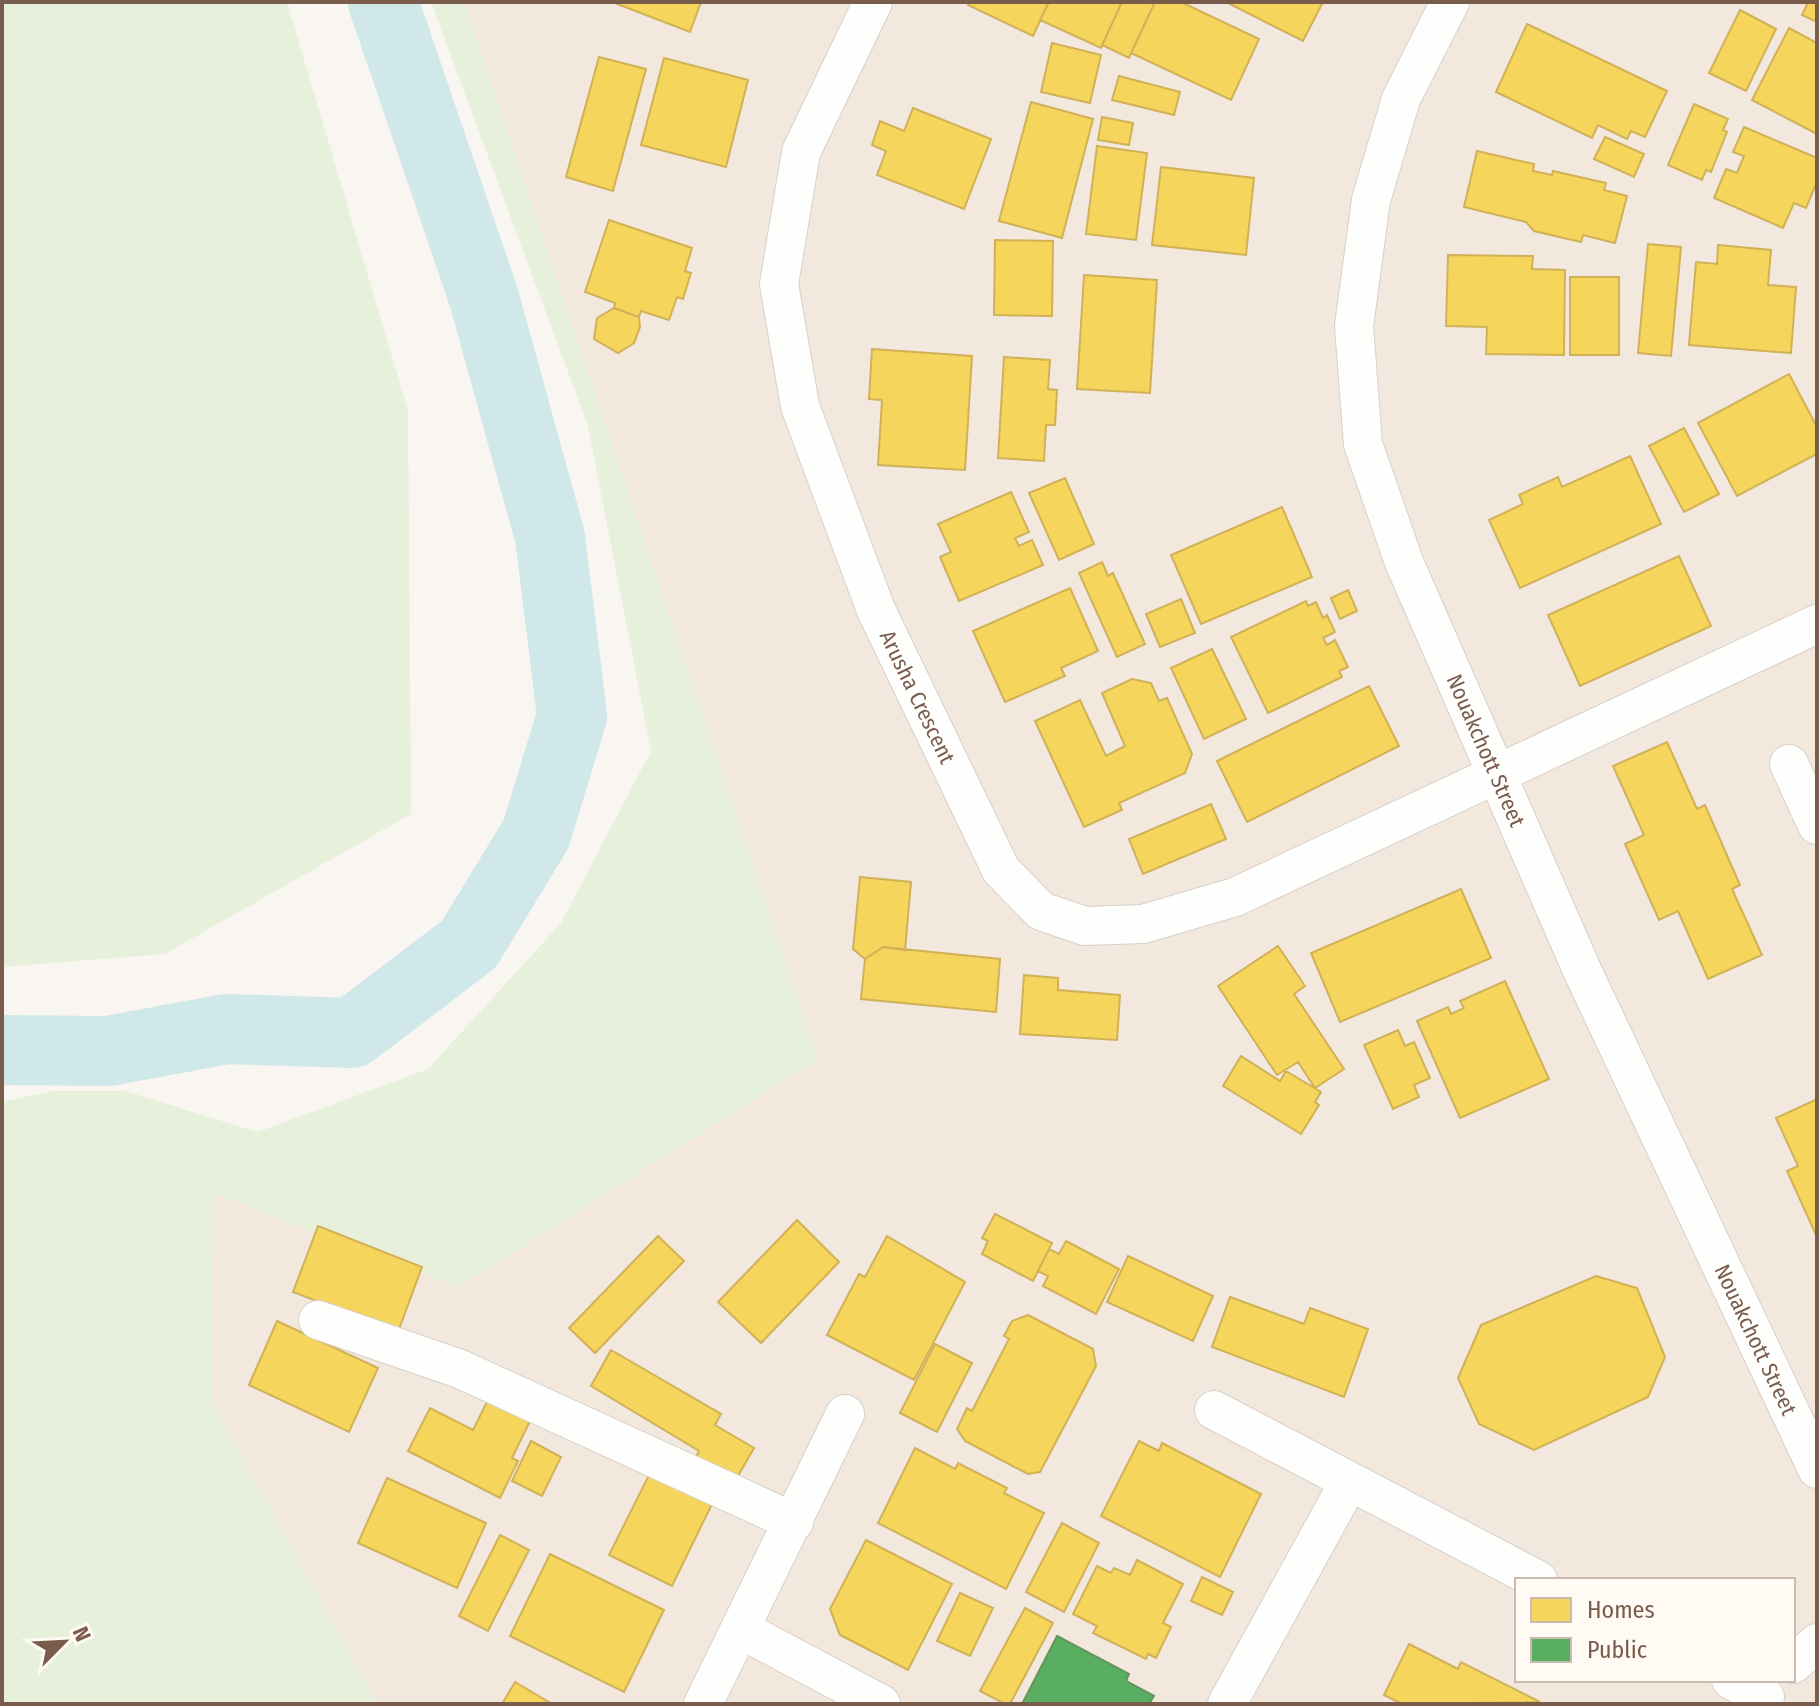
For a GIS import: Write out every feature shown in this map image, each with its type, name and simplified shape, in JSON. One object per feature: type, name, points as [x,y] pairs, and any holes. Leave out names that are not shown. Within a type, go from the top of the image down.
[{"type":"street","name":"Arusha Crescent","points":[[873,2],[801,152],[779,284],[800,406],[876,610],[1001,870],[1041,911],[1085,926],[1143,924],[1235,897],[1817,624]]},
{"type":"street","name":"Nouakchott Street","points":[[1450,2],[1396,113],[1371,200],[1354,326],[1363,444],[1404,562],[1582,970],[1817,1469]]},
{"type":"street","points":[[1789,764],[1817,825]]},
{"type":"street","points":[[318,1320],[460,1369],[794,1522]]},
{"type":"street","points":[[1214,1410],[1534,1578]]},
{"type":"street","points":[[703,1704],[742,1630],[845,1414]]},
{"type":"street","points":[[1227,1704],[1349,1482]]},
{"type":"street","points":[[742,1630],[881,1704]]},
{"type":"street","points":[[1795,1662],[1817,1643]]},
{"type":"street","points":[[1736,1682],[1768,1694]]},
{"type":"shaded area","points":[[464,2],[1817,2],[1817,1704],[377,1704],[211,1401],[213,1192],[459,1287],[818,1059]]},
{"type":"green space","points":[[2,2],[287,2],[408,411],[411,814],[165,954],[2,967]]},
{"type":"green space","points":[[431,2],[464,2],[818,1059],[459,1287],[213,1193],[211,1401],[377,1704],[2,1704],[2,1102],[52,1091],[125,1091],[258,1132],[428,1069],[561,923],[651,751],[588,426]]},
{"type":"building: Homes","points":[[612,2],[701,2],[690,32]]},
{"type":"building: Homes","points":[[969,2],[1049,2],[1033,36],[968,5]]},
{"type":"building: Homes","points":[[1049,2],[1122,2],[1101,48],[1040,20]]},
{"type":"building: Homes","points":[[1122,2],[1155,2],[1129,58],[1102,45]]},
{"type":"building: Homes","points":[[1155,2],[1181,2],[1259,39],[1231,100],[1131,53]]},
{"type":"building: Homes","points":[[1226,2],[1323,2],[1303,41]]},
{"type":"building: Homes","points":[[1808,2],[1817,2],[1817,22],[1802,15]]},
{"type":"building: Homes","points":[[1740,10],[1776,29],[1746,91],[1709,73]]},
{"type":"building: Homes","points":[[1527,24],[1667,91],[1645,137],[1631,131],[1627,139],[1598,125],[1592,138],[1496,92]]},
{"type":"building: Homes","points":[[1789,28],[1817,43],[1817,134],[1752,100]]},
{"type":"building: Homes","points":[[1052,43],[1101,55],[1090,103],[1041,92]]},
{"type":"building: Homes","points":[[599,57],[646,69],[613,191],[566,177]]},
{"type":"building: Homes","points":[[664,58],[748,80],[726,167],[641,145]]},
{"type":"building: Homes","points":[[1119,76],[1180,92],[1174,115],[1112,100]]},
{"type":"building: Homes","points":[[1031,102],[1093,119],[1062,238],[999,221]]},
{"type":"building: Homes","points":[[1694,104],[1728,119],[1723,130],[1727,132],[1711,172],[1706,170],[1702,180],[1668,165]]},
{"type":"building: Homes","points":[[913,108],[991,139],[964,209],[877,175],[886,151],[872,145],[880,121],[904,131]]},
{"type":"building: Homes","points":[[1102,117],[1133,123],[1129,145],[1098,140]]},
{"type":"building: Homes","points":[[1744,127],[1817,158],[1817,182],[1806,208],[1794,203],[1783,228],[1714,198],[1726,169],[1737,173],[1744,156],[1733,152]]},
{"type":"building: Homes","points":[[1605,137],[1644,154],[1634,177],[1594,159]]},
{"type":"building: Homes","points":[[1097,146],[1147,153],[1136,240],[1086,234]]},
{"type":"building: Homes","points":[[1477,151],[1534,164],[1533,171],[1552,175],[1553,171],[1606,183],[1604,190],[1627,196],[1615,243],[1583,235],[1581,242],[1534,231],[1526,222],[1464,207]]},
{"type":"building: Homes","points":[[1161,167],[1254,178],[1246,255],[1152,245]]},
{"type":"building: Homes","points":[[609,220],[692,248],[685,271],[691,273],[683,299],[677,297],[669,320],[641,311],[639,317],[614,308],[615,303],[585,292]]},
{"type":"building: Homes","points":[[995,240],[1053,241],[1052,316],[994,315]]},
{"type":"building: Homes","points":[[1648,244],[1681,247],[1671,356],[1638,353]]},
{"type":"building: Homes","points":[[1718,245],[1771,250],[1768,285],[1796,287],[1791,353],[1689,345],[1696,262],[1717,264]]},
{"type":"building: Homes","points":[[1448,255],[1533,256],[1532,269],[1565,270],[1564,355],[1486,354],[1487,327],[1446,326]]},
{"type":"building: Homes","points":[[1084,275],[1157,280],[1150,393],[1077,389]]},
{"type":"building: Homes","points":[[1570,277],[1619,277],[1619,355],[1570,355]]},
{"type":"building: Homes","points":[[614,308],[639,317],[640,327],[634,343],[618,353],[594,339],[597,318]]},
{"type":"building: Homes","points":[[872,349],[972,356],[965,470],[878,465],[882,400],[869,399]]},
{"type":"building: Homes","points":[[1004,357],[1050,360],[1048,389],[1057,390],[1055,425],[1046,425],[1044,461],[998,458]]},
{"type":"building: Homes","points":[[1789,374],[1817,427],[1817,454],[1737,496],[1698,423]]},
{"type":"building: Homes","points":[[1684,428],[1719,494],[1684,512],[1649,446]]},
{"type":"building: Homes","points":[[1630,456],[1661,524],[1520,588],[1489,520],[1523,504],[1519,495],[1558,477],[1562,487]]},
{"type":"building: Homes","points":[[1065,478],[1094,544],[1059,560],[1029,493]]},
{"type":"building: Homes","points":[[1011,492],[1029,532],[1015,538],[1019,546],[1032,540],[1043,565],[959,601],[940,557],[951,552],[938,524]]},
{"type":"building: Homes","points":[[1282,507],[1312,577],[1201,624],[1171,555]]},
{"type":"building: Homes","points":[[1679,556],[1711,626],[1580,686],[1548,615]]},
{"type":"building: Homes","points":[[1102,562],[1108,576],[1113,573],[1145,644],[1117,657],[1079,573]]},
{"type":"building: Homes","points":[[1070,588],[1098,651],[1061,668],[1065,676],[1005,702],[973,631]]},
{"type":"building: Homes","points":[[1348,590],[1357,611],[1340,619],[1331,598]]},
{"type":"building: Homes","points":[[1181,599],[1195,633],[1160,647],[1146,614]]},
{"type":"building: Homes","points":[[1306,601],[1308,606],[1316,602],[1323,618],[1327,615],[1335,632],[1323,638],[1327,645],[1335,640],[1348,667],[1339,671],[1342,677],[1268,713],[1231,637]]},
{"type":"building: Homes","points":[[1212,649],[1246,719],[1204,739],[1171,668]]},
{"type":"building: Homes","points":[[1132,679],[1151,683],[1159,701],[1167,698],[1192,754],[1185,773],[1119,803],[1122,810],[1084,827],[1035,721],[1080,700],[1106,756],[1125,746],[1102,693]]},
{"type":"building: Homes","points":[[1369,686],[1399,746],[1247,822],[1217,761]]},
{"type":"building: Homes","points":[[1667,742],[1697,809],[1705,805],[1740,885],[1732,889],[1762,955],[1708,979],[1678,911],[1659,920],[1625,844],[1644,835],[1613,766]]},
{"type":"building: Homes","points":[[1211,804],[1226,839],[1143,874],[1129,839]]},
{"type":"building: Homes","points":[[860,877],[911,882],[905,950],[883,947],[865,959],[853,949]]},
{"type":"building: Homes","points":[[1461,889],[1491,958],[1340,1022],[1311,953]]},
{"type":"building: Homes","points":[[1278,946],[1305,986],[1294,994],[1344,1069],[1315,1088],[1298,1062],[1277,1075],[1218,986]]},
{"type":"building: Homes","points":[[883,947],[1000,959],[996,1012],[861,999],[865,959]]},
{"type":"building: Homes","points":[[1024,975],[1058,978],[1058,990],[1120,995],[1117,1040],[1020,1034]]},
{"type":"building: Homes","points":[[1505,981],[1549,1079],[1460,1118],[1417,1021],[1448,1007],[1451,1014],[1464,1008],[1460,1001]]},
{"type":"building: Homes","points":[[1398,1030],[1405,1046],[1414,1042],[1430,1078],[1414,1085],[1419,1097],[1393,1109],[1364,1045]]},
{"type":"building: Homes","points":[[1241,1056],[1280,1081],[1286,1071],[1321,1092],[1315,1102],[1319,1105],[1301,1134],[1223,1086]]},
{"type":"building: Homes","points":[[1817,1099],[1817,1237],[1787,1171],[1798,1166],[1776,1118]]},
{"type":"building: Homes","points":[[995,1214],[1052,1243],[1033,1281],[982,1254],[988,1241],[982,1238]]},
{"type":"building: Homes","points":[[797,1220],[839,1262],[761,1343],[718,1302]]},
{"type":"building: Homes","points":[[318,1226],[422,1267],[398,1332],[293,1292]]},
{"type":"building: Homes","points":[[658,1236],[684,1261],[595,1353],[569,1328]]},
{"type":"building: Homes","points":[[887,1236],[965,1282],[914,1380],[827,1335],[859,1274],[865,1277]]},
{"type":"building: Homes","points":[[1066,1241],[1119,1269],[1096,1314],[1043,1286],[1048,1276],[1038,1271],[1049,1249],[1059,1254]]},
{"type":"building: Homes","points":[[1128,1256],[1213,1296],[1193,1341],[1107,1302]]},
{"type":"building: Homes","points":[[1596,1276],[1637,1288],[1665,1357],[1648,1397],[1534,1450],[1479,1424],[1458,1378],[1481,1325]]},
{"type":"building: Homes","points":[[1230,1297],[1304,1324],[1310,1308],[1368,1329],[1344,1397],[1212,1347]]},
{"type":"building: Homes","points":[[1028,1315],[1093,1349],[1096,1366],[1040,1472],[1028,1474],[965,1441],[957,1429],[967,1408],[972,1411],[1009,1339],[1004,1336],[1012,1321]]},
{"type":"building: Homes","points":[[277,1321],[378,1368],[349,1432],[249,1385]]},
{"type":"building: Homes","points":[[935,1344],[972,1363],[937,1432],[900,1413]]},
{"type":"building: Homes","points":[[611,1350],[721,1414],[715,1425],[754,1448],[735,1481],[696,1457],[699,1451],[591,1386]]},
{"type":"building: Homes","points":[[488,1400],[530,1421],[512,1458],[518,1461],[500,1498],[408,1451],[430,1408],[473,1430]]},
{"type":"building: Homes","points":[[531,1441],[561,1457],[542,1496],[512,1481]]},
{"type":"building: Homes","points":[[1139,1441],[1159,1451],[1162,1443],[1261,1494],[1220,1577],[1101,1516]]},
{"type":"building: Homes","points":[[915,1448],[955,1469],[958,1463],[1007,1488],[1004,1493],[1044,1513],[1006,1589],[878,1523]]},
{"type":"building: Homes","points":[[650,1473],[712,1504],[672,1586],[609,1555]]},
{"type":"building: Homes","points":[[387,1478],[486,1523],[457,1588],[358,1543]]},
{"type":"building: Homes","points":[[1062,1523],[1099,1543],[1064,1612],[1026,1592]]},
{"type":"building: Homes","points":[[500,1535],[529,1550],[488,1631],[459,1616]]},
{"type":"building: Homes","points":[[866,1540],[952,1584],[908,1670],[840,1635],[830,1609]]},
{"type":"building: Homes","points":[[550,1554],[664,1610],[624,1692],[510,1636]]},
{"type":"building: Homes","points":[[1137,1560],[1183,1584],[1163,1623],[1171,1627],[1156,1658],[1148,1654],[1146,1659],[1093,1633],[1097,1626],[1073,1614],[1097,1566],[1111,1573],[1114,1568],[1130,1575]]},
{"type":"building: Homes","points":[[1202,1577],[1233,1592],[1222,1615],[1191,1601]]},
{"type":"building: Homes","points":[[960,1593],[993,1608],[970,1656],[937,1641]]},
{"type":"building: Homes","points":[[1025,1608],[1053,1623],[1010,1704],[1005,1704],[980,1691]]},
{"type":"building: Homes","points":[[1409,1644],[1458,1669],[1461,1662],[1540,1702],[1402,1704],[1384,1695]]},
{"type":"building: Homes","points":[[515,1682],[552,1704],[502,1704]]},
{"type":"building: Public","points":[[1057,1636],[1129,1674],[1126,1681],[1154,1696],[1149,1704],[1022,1704]]},
{"type":"waterway","points":[[2,1050],[108,1051],[227,1029],[352,1033],[469,944],[536,834],[572,716],[550,537],[484,298],[383,2]]}]
